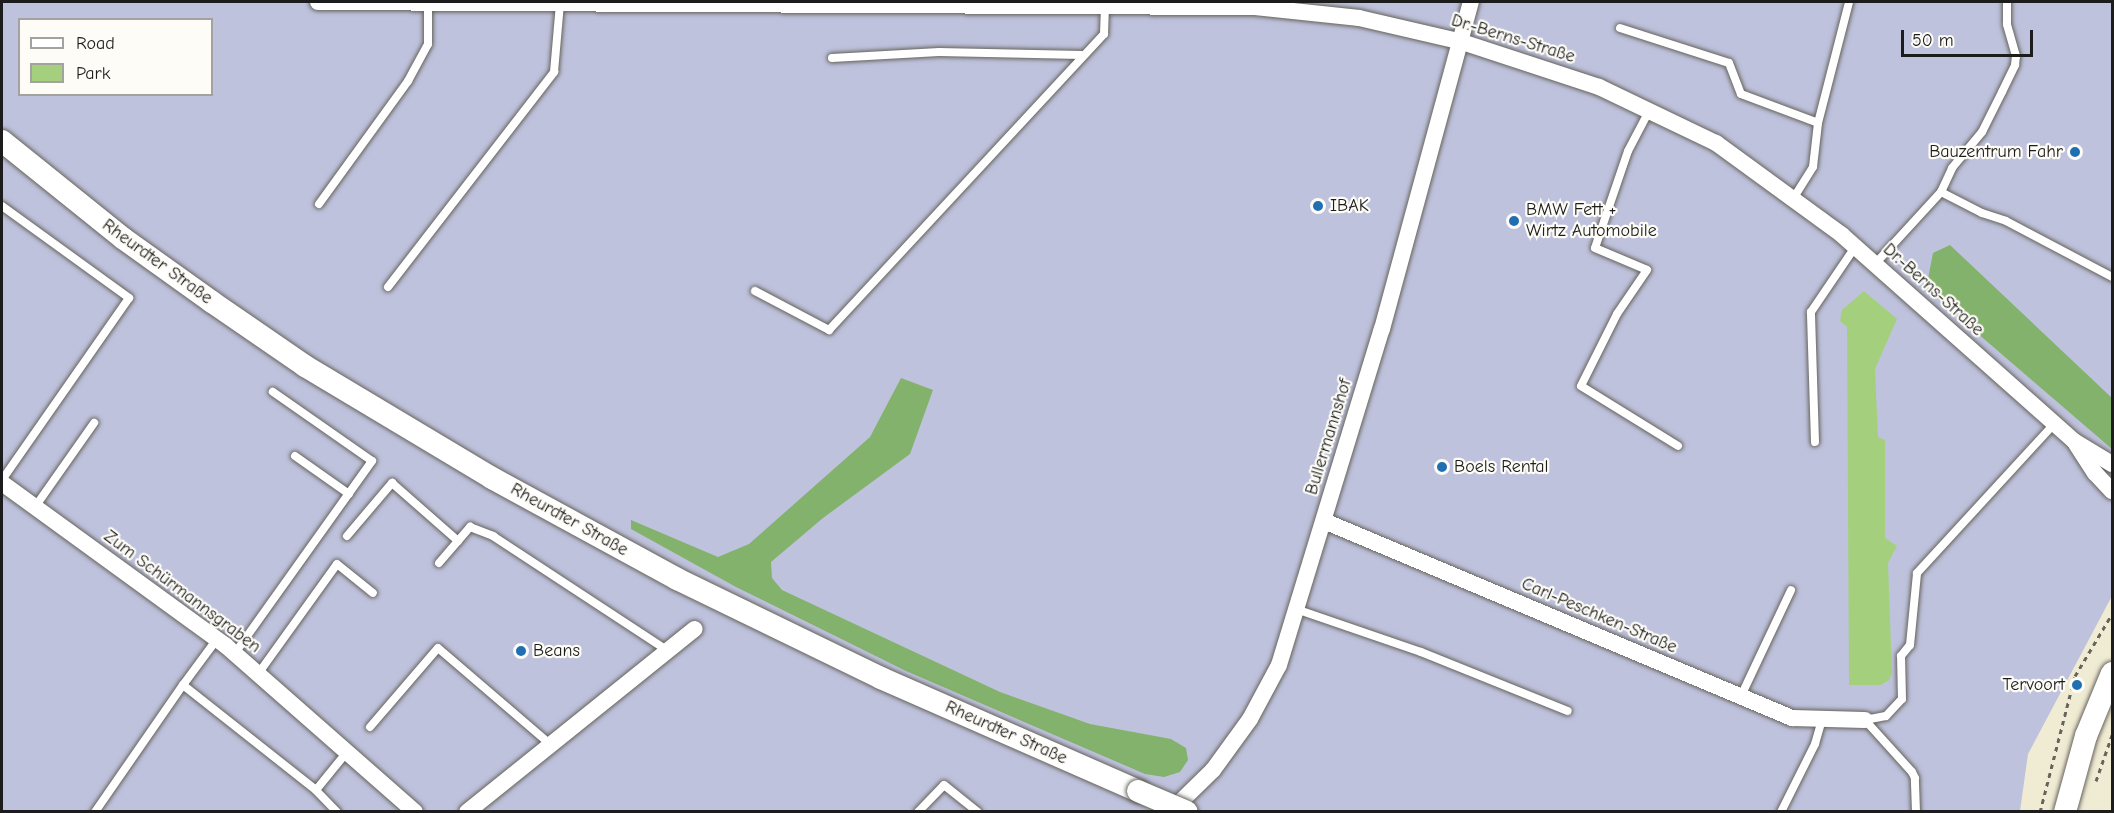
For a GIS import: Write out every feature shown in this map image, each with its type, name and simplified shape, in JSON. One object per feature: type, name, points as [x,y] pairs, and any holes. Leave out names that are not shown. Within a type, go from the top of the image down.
[{"type":"main road","name":"Rheurdter Straße","points":[[2,141],[124,240],[212,303],[305,366],[492,478],[677,579],[828,652],[1187,812]]},
{"type":"main road","points":[[2065,812],[2086,736],[2112,673]]},
{"type":"street","name":"Dr.-Berns-Straße","points":[[318,2],[1105,8],[1255,7],[1359,18],[1459,41],[1599,87],[1716,143],[1855,247],[2074,441],[2112,464]]},
{"type":"street","name":"Bullermannshof","points":[[1170,812],[1212,770],[1250,719],[1279,665],[1382,328],[1471,2]]},
{"type":"street","name":"Dr.-Berns-Straße","points":[[2074,441],[2095,473],[2112,491]]},
{"type":"street","name":"Zum Schürmannsgraben","points":[[2,482],[235,653],[415,812]]},
{"type":"street","name":"Carl-Peschken-Straße","points":[[1324,520],[1791,718],[1865,720]]},
{"type":"street","points":[[467,812],[694,629]]},
{"type":"lane","points":[[1792,199],[1812,167],[1818,123],[1849,2]]},
{"type":"lane","points":[[1875,264],[1941,192],[1952,168],[1982,132],[2015,65],[2016,56],[2007,24],[2007,2]]},
{"type":"lane","points":[[319,204],[408,81],[428,44],[428,3]]},
{"type":"lane","points":[[388,287],[554,72],[561,4]]},
{"type":"lane","points":[[755,291],[829,330],[1082,55],[1104,34],[1105,8]]},
{"type":"lane","points":[[1620,28],[1729,63],[1741,94],[1818,123]]},
{"type":"lane","points":[[832,58],[939,52],[1082,55]]},
{"type":"lane","points":[[1649,111],[1628,151],[1595,248],[1647,270],[1617,314],[1581,386],[1678,446]]},
{"type":"lane","points":[[1941,192],[1982,213],[2006,221],[2112,277]]},
{"type":"lane","points":[[2,206],[129,298],[2,482]]},
{"type":"lane","points":[[1815,442],[1811,312],[1855,247]]},
{"type":"lane","points":[[235,653],[372,461],[273,392]]},
{"type":"lane","points":[[35,507],[94,423]]},
{"type":"lane","points":[[1865,720],[1886,716],[1902,699],[1901,656],[1910,645],[1917,573],[2055,424]]},
{"type":"lane","points":[[295,456],[349,495]]},
{"type":"lane","points":[[347,536],[392,483],[458,541]]},
{"type":"lane","points":[[440,563],[470,526],[493,536],[668,651]]},
{"type":"lane","points":[[258,674],[338,564],[373,593]]},
{"type":"lane","points":[[1741,696],[1791,590]]},
{"type":"lane","points":[[1296,609],[1412,649],[1568,711]]},
{"type":"lane","points":[[95,812],[217,639]]},
{"type":"lane","points":[[370,727],[438,648],[551,745]]},
{"type":"lane","points":[[183,685],[316,790],[337,812]]},
{"type":"lane","points":[[1781,812],[1815,744],[1822,719]]},
{"type":"lane","points":[[1865,720],[1912,772],[1915,778],[1916,812]]},
{"type":"lane","points":[[316,790],[347,752]]},
{"type":"lane","points":[[918,812],[944,785],[978,812]]},
{"type":"path","points":[[2040,812],[2075,676],[2112,614]]},
{"type":"path","points":[[2094,786],[2112,735]]},
{"type":"shaded area","points":[[2,2],[2112,2],[2112,596],[2028,754],[2020,811],[2,812]]},
{"type":"green space","points":[[1950,245],[2112,398],[2112,449],[1926,289],[1933,253]]},
{"type":"green space","points":[[1864,291],[1897,319],[1875,369],[1878,437],[1885,440],[1885,538],[1897,546],[1888,563],[1892,673],[1889,680],[1881,685],[1849,685],[1847,327],[1840,321],[1842,310]]},
{"type":"green space","points":[[901,378],[933,390],[910,454],[823,518],[771,562],[772,578],[782,590],[1000,692],[1090,724],[1171,739],[1186,748],[1188,760],[1180,772],[1164,777],[1145,774],[906,671],[736,587],[631,529],[631,520],[718,557],[749,544],[870,437]]},
{"type":"place","name":"Bauzentrum Fahr","points":[[2075,152]]},
{"type":"place","name":"IBAK","points":[[1318,206]]},
{"type":"place","name":"BMW Fett + Wirtz Automobile","points":[[1514,221]]},
{"type":"place","name":"Boels Rental","points":[[1442,467]]},
{"type":"place","name":"Beans","points":[[521,651]]},
{"type":"place","name":"Tervoort","points":[[2077,685]]}]
